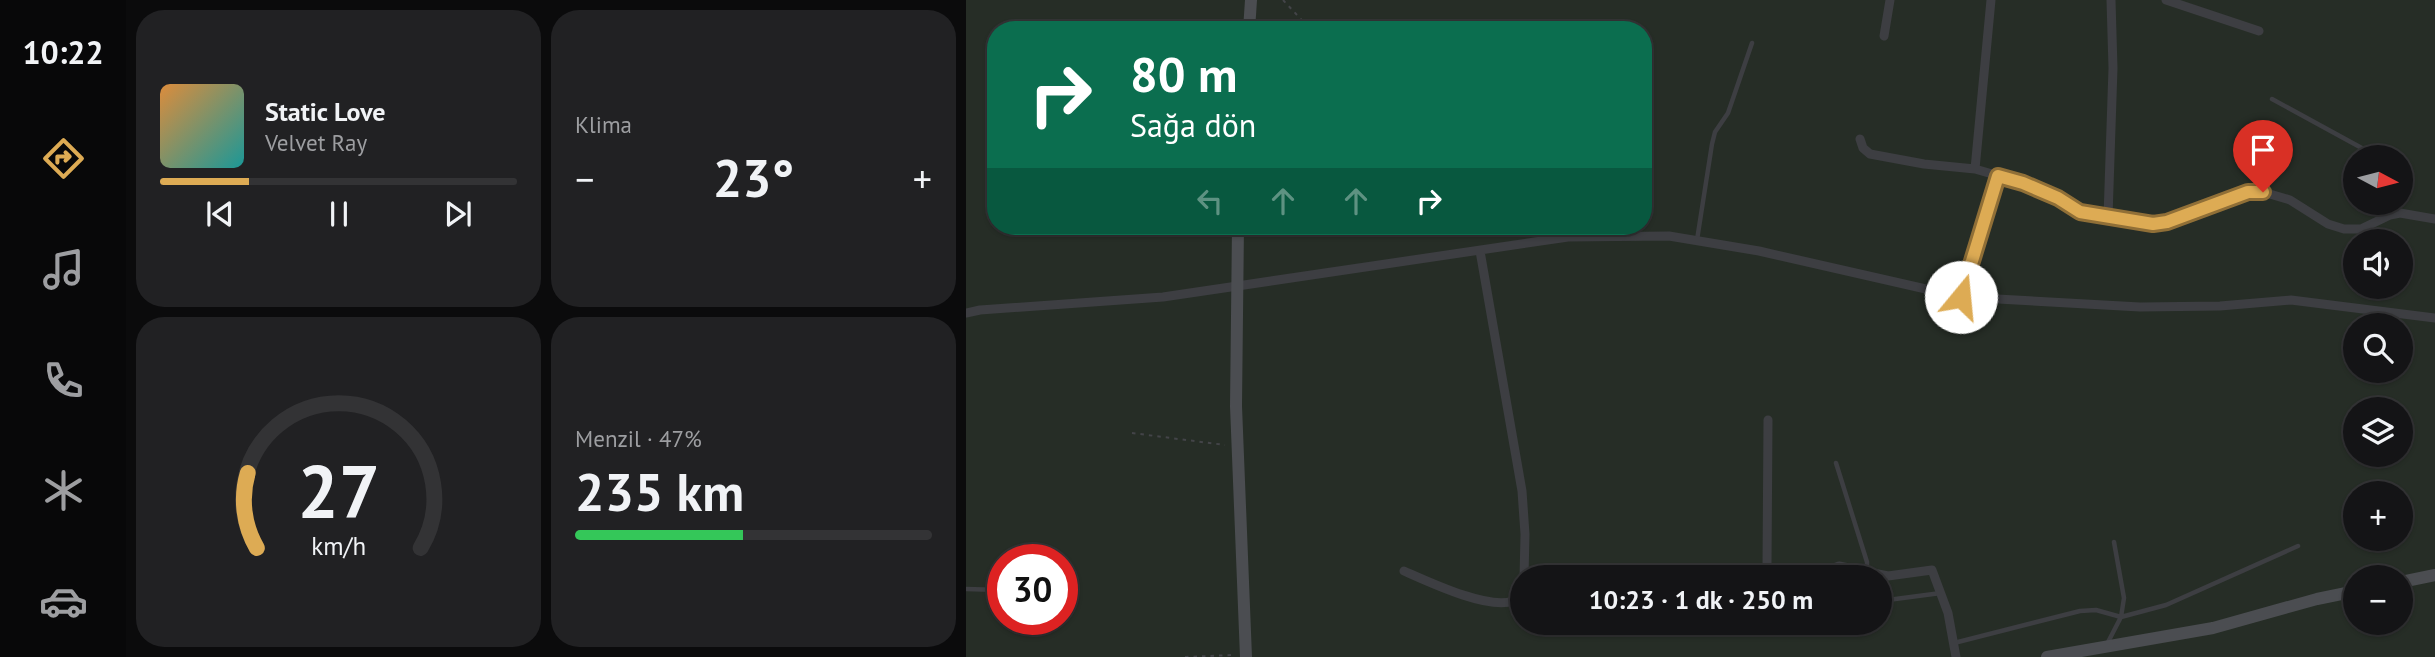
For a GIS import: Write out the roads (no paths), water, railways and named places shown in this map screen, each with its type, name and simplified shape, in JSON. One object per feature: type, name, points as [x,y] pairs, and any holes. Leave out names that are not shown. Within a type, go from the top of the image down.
[{"type":"street","points":[[1250,21],[1251,0]]},
{"type":"street","points":[[1884,36],[1890,0]]},
{"type":"street","points":[[1975,169],[1991,0]]},
{"type":"street","points":[[2108,217],[2113,68],[2111,0]]},
{"type":"street","points":[[2166,0],[2259,31]]},
{"type":"street","points":[[1860,139],[1863,148],[1870,153],[1924,164],[1975,169],[2023,183],[2058,198],[2080,212],[2153,224],[2248,192],[2263,192],[2290,200],[2328,224],[2344,229],[2361,229],[2390,215]]},
{"type":"street","points":[[1961,297],[1998,176]]},
{"type":"street","points":[[2413,214],[2435,219]]},
{"type":"street","points":[[1238,235],[1238,447],[1246,656]]},
{"type":"street","points":[[966,313],[1163,297],[1568,237],[1669,236],[1785,256],[1961,297],[2140,307],[2220,306],[2291,300],[2435,318]]},
{"type":"street","points":[[1480,251],[1522,491],[1524,565]]},
{"type":"street","points":[[1767,565],[1768,420]]},
{"type":"street","points":[[1892,575],[1932,570],[1948,613],[1955,650]]},
{"type":"street","points":[[1404,572],[1447,590],[1499,604],[1510,602]]},
{"type":"street","points":[[2413,580],[2435,575]]},
{"type":"street","points":[[2047,657],[2213,628],[2343,594]]},
{"type":"lane","points":[[1697,240],[1715,132],[1728,113],[1752,43]]},
{"type":"lane","points":[[2272,99],[2356,145]]},
{"type":"lane","points":[[1836,463],[1867,565]]},
{"type":"lane","points":[[2105,648],[2121,617],[2124,598],[2114,542]]},
{"type":"lane","points":[[1955,650],[2080,611],[2096,610],[2121,617],[2166,605],[2298,546]]},
{"type":"lane","points":[[966,589],[987,590]]},
{"type":"lane","points":[[1892,599],[1941,593]]}]
